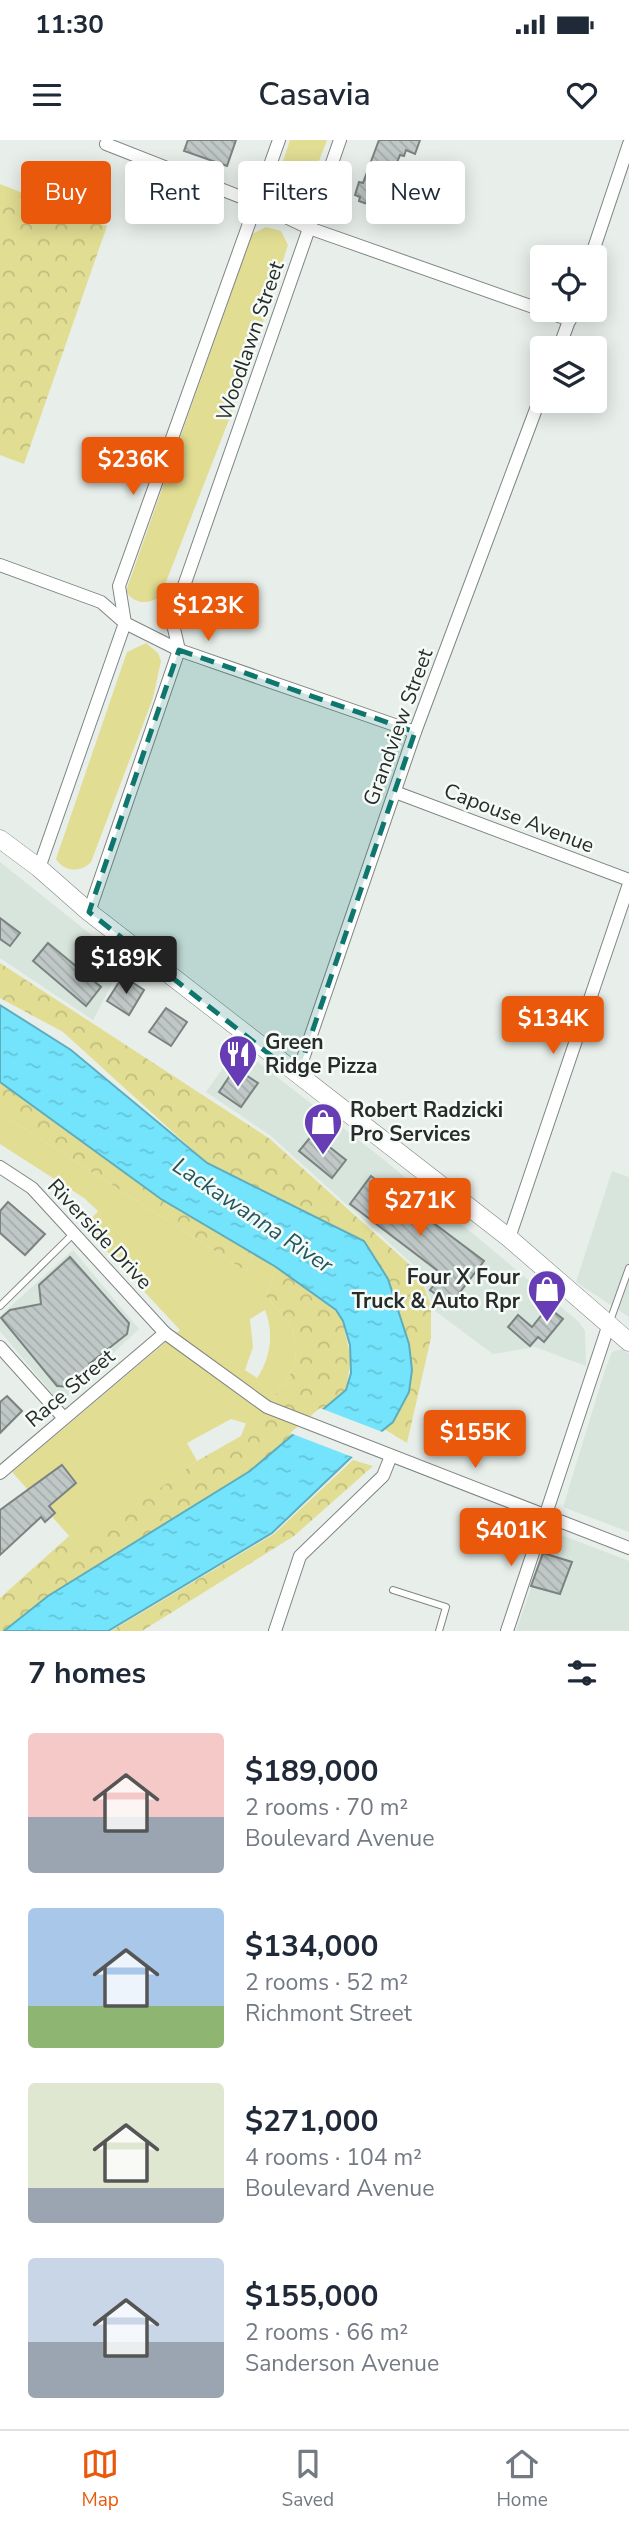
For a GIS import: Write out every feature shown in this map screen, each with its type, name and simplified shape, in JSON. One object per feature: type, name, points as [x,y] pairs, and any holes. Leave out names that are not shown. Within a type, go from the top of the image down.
[{"type":"street","name":"Woodlawn Street","points":[[271,161],[279,140]]},
{"type":"street","name":"Woodlawn Street","points":[[89,912],[179,650],[172,620],[340,140]]},
{"type":"street","points":[[106,144],[238,196]]},
{"type":"street","points":[[595,245],[629,144]]},
{"type":"street","name":"Woodlawn Street","points":[[39,868],[125,623],[119,586],[248,224]]},
{"type":"street","points":[[301,224],[530,301]]},
{"type":"street","name":"Grandview Street","points":[[297,1076],[415,732],[535,413]]},
{"type":"street","points":[[0,565],[101,602],[125,623],[179,650],[415,732]]},
{"type":"street","name":"Capouse Avenue","points":[[395,792],[629,882]]},
{"type":"street","points":[[0,839],[297,1076],[509,1238],[629,1342]]},
{"type":"street","points":[[509,1238],[629,882]]},
{"type":"street","name":"Riverside Drive","points":[[0,1167],[32,1188],[165,1334],[267,1407],[629,1548]]},
{"type":"street","points":[[507,1631],[608,1326]]},
{"type":"street","name":"Race Street","points":[[0,1473],[63,1417],[165,1334]]},
{"type":"street","points":[[0,1347],[63,1417]]},
{"type":"street","points":[[275,1631],[300,1556],[383,1476],[391,1456]]},
{"type":"lane","points":[[0,1306],[74,1233]]},
{"type":"lane","points":[[608,1326],[629,1268]]},
{"type":"lane","points":[[393,1590],[446,1607],[439,1631]]},
{"type":"highlighted area","points":[[179,650],[415,732],[297,1076],[89,912]]},
{"type":"shaded area","points":[[0,862],[124,961],[93,1020],[0,958]]},
{"type":"shaded area","points":[[238,1047],[383,1159],[579,1322],[585,1331],[586,1366],[535,1347],[493,1354],[435,1311],[419,1270],[271,1136],[206,1092]]},
{"type":"shaded area","points":[[612,1171],[629,1177],[629,1317],[576,1282]]},
{"type":"shaded area","points":[[73,1250],[139,1329],[60,1403],[0,1331],[0,1316]]},
{"type":"shaded area","points":[[622,1349],[629,1354],[629,1532],[563,1507],[605,1370],[612,1352]]},
{"type":"shaded area","points":[[551,1531],[629,1561],[629,1631],[516,1631]]},
{"type":"green space","points":[[290,140],[327,140],[319,161],[283,161]]},
{"type":"green space","points":[[0,184],[21,192],[21,224],[107,226],[24,464],[0,455]]},
{"type":"green space","points":[[266,227],[281,231],[288,245],[244,381],[161,595],[152,601],[138,601],[126,591],[252,234]]},
{"type":"green space","points":[[146,643],[158,653],[161,661],[153,698],[91,862],[82,868],[68,869],[56,859],[127,652]]},
{"type":"green space","points":[[0,963],[270,1139],[419,1273],[431,1305],[431,1338],[407,1443],[384,1429],[393,1422],[409,1392],[402,1319],[388,1279],[364,1242],[207,1163],[63,1032],[0,998]]},
{"type":"green space","points":[[0,1082],[161,1199],[254,1254],[246,1271],[0,1113]]},
{"type":"green space","points":[[0,1113],[246,1271],[254,1254],[276,1267],[266,1296],[293,1328],[296,1362],[285,1385],[279,1388],[261,1428],[231,1419],[187,1443],[197,1461],[80,1548],[12,1472],[180,1330],[84,1227],[98,1211],[84,1198],[0,1144]],"holes":[[[265,1310],[270,1345],[257,1378],[245,1370],[253,1347],[250,1319]]]},
{"type":"green space","points":[[276,1267],[341,1315],[351,1358],[346,1390],[250,1472],[48,1596],[6,1631],[0,1631],[0,1598],[69,1536],[80,1547],[197,1461],[241,1436],[246,1423],[261,1427],[279,1388],[285,1385],[296,1362],[293,1328],[266,1296]]},
{"type":"green space","points":[[353,1460],[373,1466],[294,1536],[142,1631],[111,1631],[274,1534]]},
{"type":"water","name":"Lackawanna River","points":[[0,1005],[71,1050],[207,1163],[364,1241],[388,1279],[409,1344],[412,1370],[409,1392],[393,1422],[363,1446],[272,1533],[108,1631],[4,1631],[48,1596],[250,1471],[346,1390],[351,1373],[350,1345],[343,1321],[336,1310],[276,1267],[161,1199],[0,1082]]},
{"type":"pier","points":[[320,1408],[385,1433],[355,1458],[290,1433]]},
{"type":"building","points":[[188,140],[236,140],[227,166],[224,161],[213,161],[184,151]]},
{"type":"building","points":[[379,140],[420,140],[415,154],[406,150],[398,161],[371,161]]},
{"type":"building","points":[[366,175],[366,203],[359,201],[360,197],[355,195],[359,182],[363,183]]},
{"type":"building","points":[[0,918],[20,933],[10,946],[0,939]]},
{"type":"building","points":[[48,943],[101,987],[86,1006],[33,961]]},
{"type":"building","points":[[123,976],[144,990],[129,1015],[107,1001]]},
{"type":"building","points":[[166,1008],[187,1022],[171,1046],[149,1032]]},
{"type":"building","name":"Green Ridge Pizza","points":[[235,1068],[258,1083],[241,1107],[219,1092]]},
{"type":"building","name":"Robert Radzicki Pro Services","points":[[313,1134],[346,1160],[332,1178],[299,1151]]},
{"type":"building","points":[[371,1176],[484,1261],[450,1305],[430,1290],[442,1274],[350,1204]]},
{"type":"building","points":[[8,1202],[45,1234],[25,1255],[0,1233],[0,1211]]},
{"type":"building","points":[[70,1257],[129,1323],[127,1334],[89,1364],[92,1367],[70,1387],[57,1386],[1,1318],[10,1310],[41,1304],[39,1285]]},
{"type":"building","name":"Four X Four Truck & Auto Rpr","points":[[548,1307],[563,1319],[544,1342],[538,1337],[530,1346],[508,1327],[518,1315],[532,1327]]},
{"type":"building","points":[[7,1396],[22,1411],[0,1433],[0,1402]]},
{"type":"building","points":[[62,1465],[76,1483],[49,1506],[55,1513],[45,1522],[41,1517],[0,1555],[0,1510]]},
{"type":"building","points":[[543,1553],[572,1562],[560,1594],[531,1586]]},
{"type":"place","name":"Green Ridge Pizza","points":[[238,1088]]},
{"type":"place","name":"Robert Radzicki Pro Services","points":[[323,1156]]},
{"type":"place","name":"Four X Four Truck & Auto Rpr","points":[[547,1323]]}]
